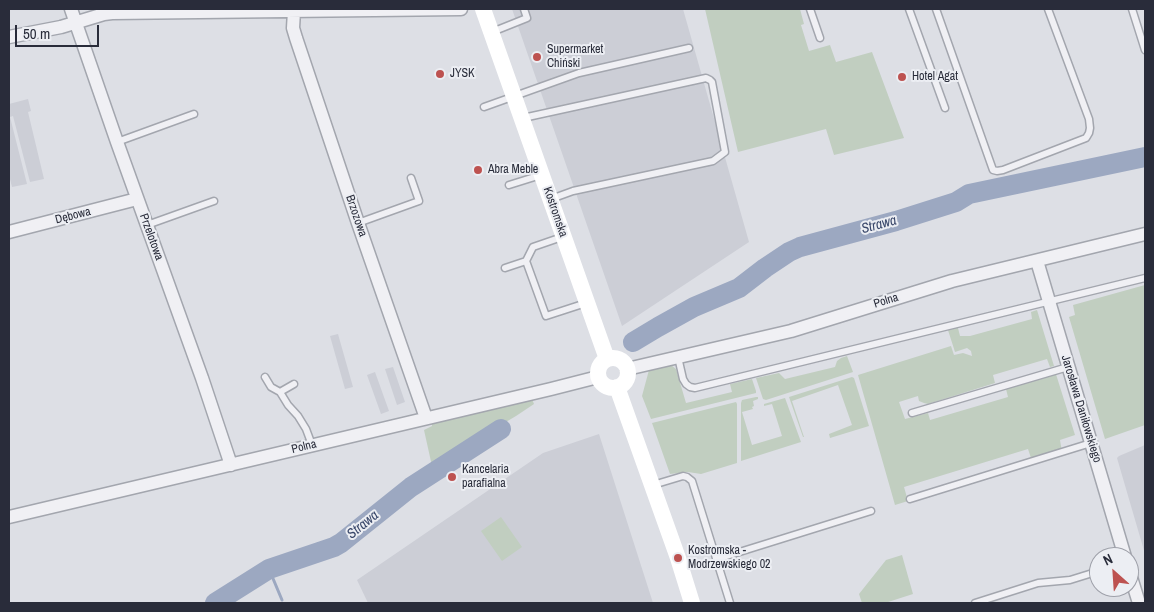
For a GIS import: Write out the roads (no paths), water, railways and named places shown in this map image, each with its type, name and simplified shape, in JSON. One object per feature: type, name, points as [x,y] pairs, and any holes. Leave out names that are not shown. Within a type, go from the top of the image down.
[{"type":"street","name":"Przelotowa","points":[[71,9],[231,465]]},
{"type":"street","points":[[9,37],[54,29],[112,13],[460,9]]},
{"type":"street","name":"Kostromska","points":[[483,9],[607,359]]},
{"type":"street","name":"Brzozowa","points":[[294,12],[294,33],[426,418]]},
{"type":"street","name":"Dębowa","points":[[9,232],[137,199]]},
{"type":"street","name":"Polna","points":[[627,369],[791,331],[952,281],[1145,234]]},
{"type":"street","name":"Jarosława Daniłowskiego","points":[[1037,260],[1122,547]]},
{"type":"street","points":[[607,359],[619,360],[627,369],[626,380],[617,387],[606,386],[598,376],[600,365],[607,359]]},
{"type":"street","name":"Polna","points":[[9,517],[551,390],[598,376]]},
{"type":"street","points":[[617,387],[678,558],[692,603]]},
{"type":"lane","points":[[491,33],[527,18],[524,9]]},
{"type":"lane","points":[[810,9],[820,38]]},
{"type":"lane","points":[[910,9],[945,108]]},
{"type":"lane","points":[[936,9],[993,170],[997,171],[1086,138],[1089,133],[1089,119],[1048,9]]},
{"type":"lane","points":[[1132,9],[1145,50]]},
{"type":"lane","points":[[484,107],[579,73],[689,48]]},
{"type":"lane","points":[[522,118],[706,78],[712,82],[725,152],[713,161],[573,191],[550,199]]},
{"type":"lane","points":[[117,142],[194,114]]},
{"type":"lane","points":[[509,185],[542,175]]},
{"type":"lane","points":[[358,223],[419,201],[411,178]]},
{"type":"lane","points":[[146,225],[214,201]]},
{"type":"lane","points":[[505,268],[526,260],[533,247],[564,237]]},
{"type":"lane","points":[[526,260],[546,316],[587,302]]},
{"type":"lane","points":[[678,357],[686,384],[695,388],[1145,278]]},
{"type":"lane","points":[[912,413],[1068,368]]},
{"type":"lane","points":[[265,377],[271,387],[280,392],[298,416],[306,428],[312,445]]},
{"type":"lane","points":[[280,392],[294,384]]},
{"type":"lane","points":[[910,499],[1091,444]]},
{"type":"lane","points":[[652,485],[683,476],[692,481],[730,603]]},
{"type":"lane","points":[[717,559],[871,511]]},
{"type":"lane","points":[[975,603],[1038,583],[1070,580],[1089,574]]},
{"type":"waterway","name":"Strawa","points":[[633,342],[694,307],[739,288],[765,268],[800,247],[896,221],[956,202],[969,194],[1145,157]]},
{"type":"waterway","name":"Strawa","points":[[215,603],[269,569],[341,543],[411,487],[501,429]]},
{"type":"waterway","points":[[269,569],[282,600]]},
{"type":"place","name":"Supermarket Chiński","points":[[537,57]]},
{"type":"place","name":"JYSK","points":[[440,74]]},
{"type":"place","name":"Hotel Agat","points":[[902,77]]},
{"type":"place","name":"Abra Meble","points":[[478,170]]},
{"type":"place","name":"Kancelaria parafialna","points":[[452,477]]},
{"type":"place","name":"Kostromska - Modrzewskiego 02","points":[[678,558]]}]
